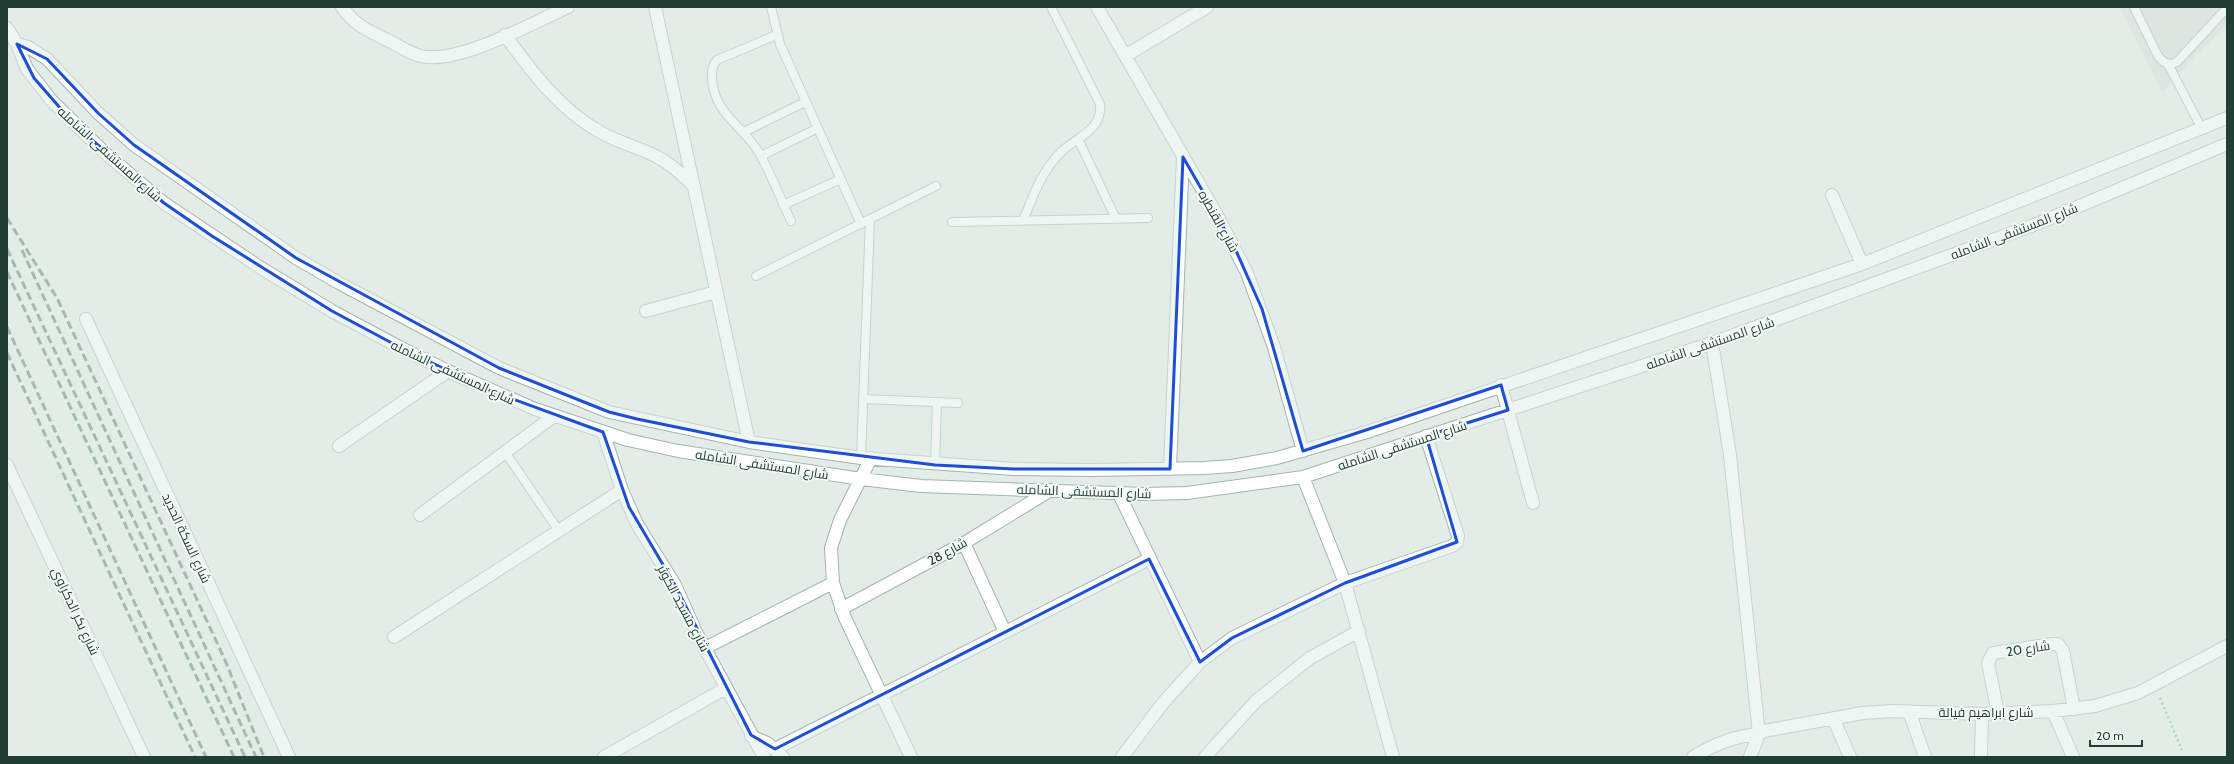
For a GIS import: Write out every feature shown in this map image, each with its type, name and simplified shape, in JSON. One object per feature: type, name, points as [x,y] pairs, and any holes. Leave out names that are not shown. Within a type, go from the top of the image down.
[{"type":"street","points":[[342,7],[357,25],[420,56],[433,57],[458,55],[504,35],[542,12],[568,7]]},
{"type":"street","points":[[656,7],[749,442]]},
{"type":"street","name":"شارع القنطره","points":[[1097,7],[1233,244],[1262,310],[1303,451]]},
{"type":"street","points":[[1125,56],[1207,7]]},
{"type":"street","name":"شارع المستشفى الشامله","points":[[7,28],[17,44],[27,69],[51,100],[104,152],[164,203],[261,268],[332,311],[448,371],[554,416],[603,432],[678,451],[861,479],[920,486],[1052,490],[1119,494],[1188,493],[1303,477],[1712,344],[2039,222],[2227,144]]},
{"type":"street","points":[[504,35],[540,83],[568,109],[600,133],[650,153],[670,164],[694,186]]},
{"type":"street","name":"شارع المستشفى الشامله","points":[[17,44],[28,47],[47,59],[98,113],[134,145],[166,169],[296,258],[499,368],[609,412],[749,442],[866,458],[935,465],[1021,469],[1170,469],[1232,466],[1276,458],[1303,451],[1367,432],[1501,385],[1862,264],[2227,118]]},
{"type":"street","points":[[1170,469],[1183,158]]},
{"type":"street","points":[[1832,195],[1862,264]]},
{"type":"street","points":[[646,311],[716,292]]},
{"type":"street","name":"شارع السكة الحديد","points":[[86,319],[289,757]]},
{"type":"street","points":[[1712,344],[1730,455],[1759,734],[1750,757]]},
{"type":"street","points":[[339,446],[448,371]]},
{"type":"street","points":[[1501,385],[1533,503]]},
{"type":"street","points":[[420,515],[554,416]]},
{"type":"street","name":"شارع مسجد الكوثر","points":[[603,432],[622,490],[645,539],[675,585],[705,648],[764,757]]},
{"type":"street","points":[[1122,757],[1163,703],[1200,662],[1232,638],[1345,584],[1452,546],[1457,542],[1458,536],[1426,436]]},
{"type":"street","points":[[866,458],[861,479],[840,520],[831,548],[833,583],[841,609],[883,694],[898,733],[911,757]]},
{"type":"street","name":"شارع بكر الدكراوي","points":[[7,465],[144,757]]},
{"type":"street","points":[[1303,477],[1345,584],[1393,757]]},
{"type":"street","points":[[394,637],[622,490]]},
{"type":"street","name":"شارع 28","points":[[841,609],[964,543],[1052,490]]},
{"type":"street","points":[[1119,494],[1149,559],[1200,662]]},
{"type":"street","points":[[964,543],[1005,632]]},
{"type":"street","points":[[751,735],[779,753],[883,694],[1149,559]]},
{"type":"street","points":[[705,648],[833,583]]},
{"type":"street","points":[[1205,757],[1256,701],[1310,658],[1358,631]]},
{"type":"street","name":"شارع 20","points":[[1998,714],[1988,663],[1989,657],[1993,654],[2053,644],[2058,644],[2063,651],[2074,709]]},
{"type":"street","name":"شارع ابراهيم فيالة","points":[[1693,757],[1727,739],[1740,735],[1759,734],[1764,731],[1834,720],[1863,713],[1909,711],[1998,714],[2054,711],[2110,703],[2138,693],[2227,646]]},
{"type":"street","points":[[604,757],[726,688]]},
{"type":"street","points":[[1909,711],[1925,757]]},
{"type":"street","points":[[2054,711],[2073,757]]},
{"type":"street","points":[[1981,757],[1982,714]]},
{"type":"street","points":[[1834,720],[1850,757]]},
{"type":"lane","points":[[771,7],[776,35],[861,224]]},
{"type":"lane","points":[[1023,221],[1044,173],[1061,152],[1095,126],[1101,111],[1100,104],[1051,7]]},
{"type":"lane","points":[[2134,7],[2158,56],[2164,63],[2168,64],[2177,62],[2227,8]]},
{"type":"lane","points":[[776,35],[720,58],[713,66],[712,86],[718,105],[744,132],[761,156],[791,221]]},
{"type":"lane","points":[[2168,64],[2202,129]]},
{"type":"lane","points":[[744,132],[805,102]]},
{"type":"lane","points":[[761,156],[818,128]]},
{"type":"lane","points":[[1078,139],[1116,219]]},
{"type":"lane","points":[[784,205],[841,179]]},
{"type":"lane","points":[[756,276],[936,186]]},
{"type":"lane","points":[[952,222],[1148,218]]},
{"type":"lane","points":[[866,458],[863,399],[870,219]]},
{"type":"lane","points":[[863,399],[958,402]]},
{"type":"lane","points":[[935,465],[937,402]]},
{"type":"lane","points":[[505,452],[559,531]]},
{"type":"path","points":[[2154,685],[2182,750]]},
{"type":"highlighted area","points":[[17,44],[47,59],[98,113],[134,145],[296,258],[499,368],[609,412],[637,419],[749,442],[935,465],[1014,469],[1170,469],[1183,157],[1233,244],[1262,309],[1303,451],[1501,385],[1508,410],[1426,436],[1457,542],[1345,583],[1232,638],[1200,662],[1149,559],[775,749],[751,735],[675,585],[629,507],[603,432],[491,391],[405,350],[332,311],[212,236],[164,203],[75,125],[34,78]]},
{"type":"shaded area","points":[[2120,7],[2227,7],[2227,23],[2162,92]]},
{"type":"railway","points":[[7,218],[57,298],[225,660],[264,757]]},
{"type":"railway","points":[[7,249],[245,757]]},
{"type":"railway","points":[[22,250],[256,757]]},
{"type":"railway","points":[[7,272],[234,757]]},
{"type":"railway","points":[[7,327],[206,757]]},
{"type":"railway","points":[[7,353],[195,757]]}]
